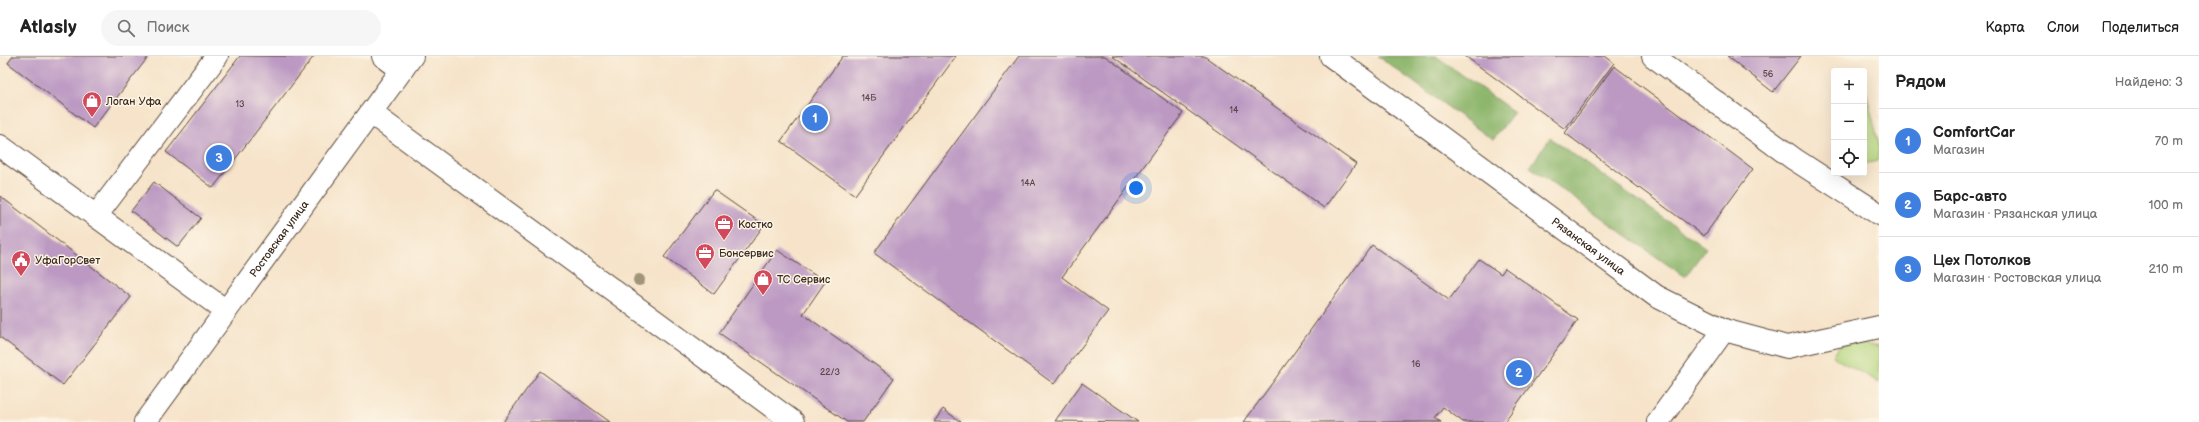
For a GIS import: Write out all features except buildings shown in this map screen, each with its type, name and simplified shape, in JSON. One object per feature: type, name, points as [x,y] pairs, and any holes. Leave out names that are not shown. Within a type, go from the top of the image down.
[{"type":"street","points":[[96,216],[217,56]]},
{"type":"street","points":[[383,56],[407,63]]},
{"type":"street","name":"Рязанская улица","points":[[1332,56],[1656,296],[1724,330],[1787,347],[1879,327]]},
{"type":"street","points":[[1653,56],[1794,159],[1879,214]]},
{"type":"street","name":"Ростовская улица","points":[[145,422],[407,63]]},
{"type":"street","points":[[371,113],[793,422]]},
{"type":"street","points":[[0,146],[226,311]]},
{"type":"street","points":[[1658,422],[1724,330]]},
{"type":"green space","points":[[1378,56],[1436,56],[1514,112],[1493,140]]},
{"type":"green space","points":[[1867,95],[1879,145],[1877,161],[1867,163]]},
{"type":"green space","points":[[1550,138],[1706,248],[1685,277],[1530,167]]},
{"type":"green space","points":[[1856,342],[1879,347],[1879,383],[1833,356],[1839,346]]},
{"type":"place","name":"Логан Уфа","points":[[92,118]]},
{"type":"place","name":"ComfortCar","points":[[815,118]]},
{"type":"place","name":"Цех Потолков","points":[[219,158]]},
{"type":"place","name":"Костко","points":[[724,241]]},
{"type":"place","name":"Бонсервис","points":[[705,270]]},
{"type":"place","name":"УфаГорСвет","points":[[21,277]]},
{"type":"place","name":"ТС Сервис","points":[[763,296]]},
{"type":"place","name":"Барс-авто","points":[[1519,373]]}]
